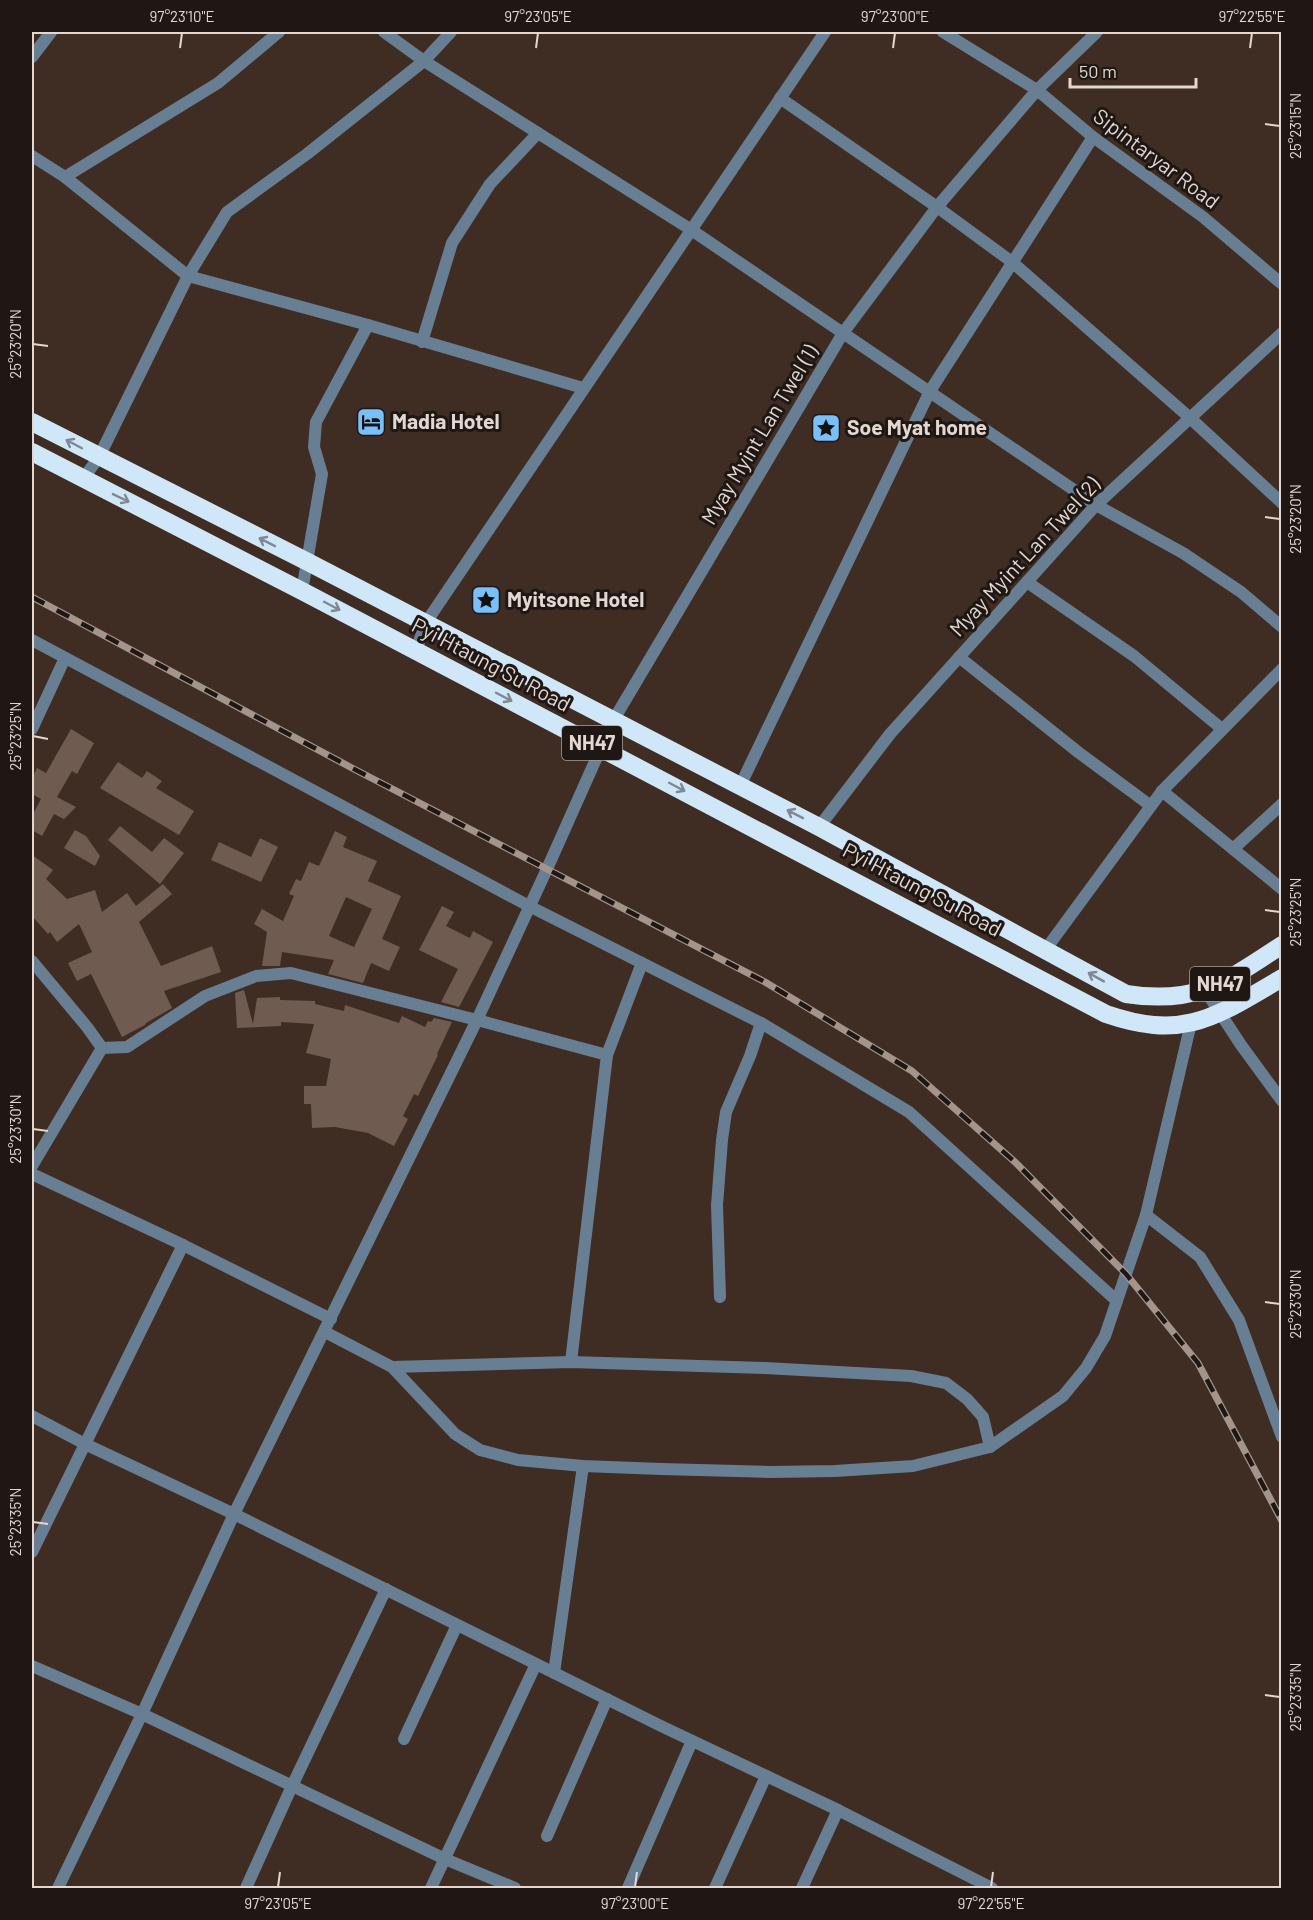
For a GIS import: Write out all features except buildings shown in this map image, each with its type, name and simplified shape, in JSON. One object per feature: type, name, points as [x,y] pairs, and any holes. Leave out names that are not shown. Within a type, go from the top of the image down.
[{"type":"highway","name":"Pyi Htaung Su Road","points":[[32,422],[819,827],[1126,994],[1149,998],[1175,997],[1205,990]]},
{"type":"highway","name":"Pyi Htaung Su Road","points":[[32,452],[601,747],[1106,1014],[1132,1023],[1155,1026],[1191,1023]]},
{"type":"highway","points":[[192,533],[202,509]]},
{"type":"highway","points":[[849,878],[866,852]]},
{"type":"highway","points":[[986,949],[1003,926]]},
{"type":"highway","name":"NH47","points":[[1205,990],[1233,977],[1281,945]]},
{"type":"highway","name":"NH47","points":[[1191,1023],[1222,1013],[1281,978]]},
{"type":"street","points":[[32,57],[51,32]]},
{"type":"street","points":[[65,177],[218,82],[279,32]]},
{"type":"street","points":[[384,32],[424,62],[690,229],[1096,505],[1183,553],[1241,592],[1281,627]]},
{"type":"street","points":[[83,479],[99,458],[188,276],[227,212],[308,154],[424,62],[452,32]]},
{"type":"street","points":[[416,651],[425,624],[825,32]]},
{"type":"street","name":"Sipintaryar Road","points":[[943,32],[1037,90],[1093,137],[1203,217],[1281,284]]},
{"type":"street","name":"Myay Myint Lan Twel (1)","points":[[58,1888],[142,1714],[234,1514],[477,1020],[613,721],[843,333],[937,207],[1037,90],[1097,32]]},
{"type":"street","points":[[780,98],[1012,262],[1189,417],[1281,503]]},
{"type":"street","points":[[422,342],[452,243],[489,184],[538,133]]},
{"type":"street","points":[[740,786],[930,392],[1093,137]]},
{"type":"street","points":[[32,156],[65,177],[188,276],[368,325],[583,388]]},
{"type":"street","points":[[302,591],[322,474],[314,447],[316,422],[368,325]]},
{"type":"street","name":"Myay Myint Lan Twel (2)","points":[[819,827],[890,734],[1096,505],[1281,333]]},
{"type":"street","points":[[1027,582],[1134,656],[1222,729]]},
{"type":"street","points":[[32,640],[529,906],[761,1023],[909,1112],[1117,1301]]},
{"type":"street","points":[[959,657],[1078,752],[1151,806]]},
{"type":"street","points":[[32,729],[65,658]]},
{"type":"street","points":[[1046,949],[1162,791],[1281,669]]},
{"type":"street","points":[[1162,791],[1281,889]]},
{"type":"street","points":[[1233,849],[1281,804]]},
{"type":"street","points":[[32,961],[81,1019],[102,1048]]},
{"type":"street","points":[[571,1362],[607,1055],[642,963]]},
{"type":"street","points":[[102,1048],[127,1047],[205,996],[256,976],[291,973],[607,1055]]},
{"type":"street","points":[[1205,990],[1222,1013],[1241,1046],[1281,1101]]},
{"type":"street","points":[[720,1297],[717,1205],[726,1112],[750,1056],[761,1023]]},
{"type":"street","points":[[325,1332],[392,1367],[455,1434],[480,1450],[518,1460],[583,1466],[771,1472],[835,1471],[913,1466],[990,1447],[1064,1396],[1086,1368],[1105,1336],[1146,1215],[1191,1023]]},
{"type":"street","points":[[32,1166],[102,1048]]},
{"type":"street","points":[[32,1174],[183,1245],[331,1319]]},
{"type":"street","points":[[1146,1215],[1200,1257],[1239,1320],[1281,1437]]},
{"type":"street","points":[[32,1552],[183,1245]]},
{"type":"street","points":[[392,1367],[571,1362],[765,1368],[911,1376],[946,1383],[967,1399],[983,1417],[990,1447]]},
{"type":"street","points":[[32,1416],[692,1741],[838,1810],[992,1888]]},
{"type":"street","points":[[554,1673],[583,1466]]},
{"type":"street","points":[[246,1888],[386,1589]]},
{"type":"street","points":[[404,1739],[457,1625]]},
{"type":"street","points":[[431,1888],[536,1664]]},
{"type":"street","points":[[32,1666],[142,1714],[445,1859],[516,1888]]},
{"type":"street","points":[[547,1836],[607,1699]]},
{"type":"street","points":[[627,1888],[692,1741]]},
{"type":"street","points":[[715,1888],[766,1776]]},
{"type":"street","points":[[802,1888],[838,1810]]},
{"type":"railway","points":[[32,597],[352,768],[765,982],[912,1071],[1016,1163],[1126,1274],[1198,1363],[1282,1521]]},
{"type":"place","name":"Madia Hotel","points":[[371,422]]},
{"type":"place","name":"Soe Myat home","points":[[826,428]]},
{"type":"place","name":"Myitsone Hotel","points":[[486,600]]}]
